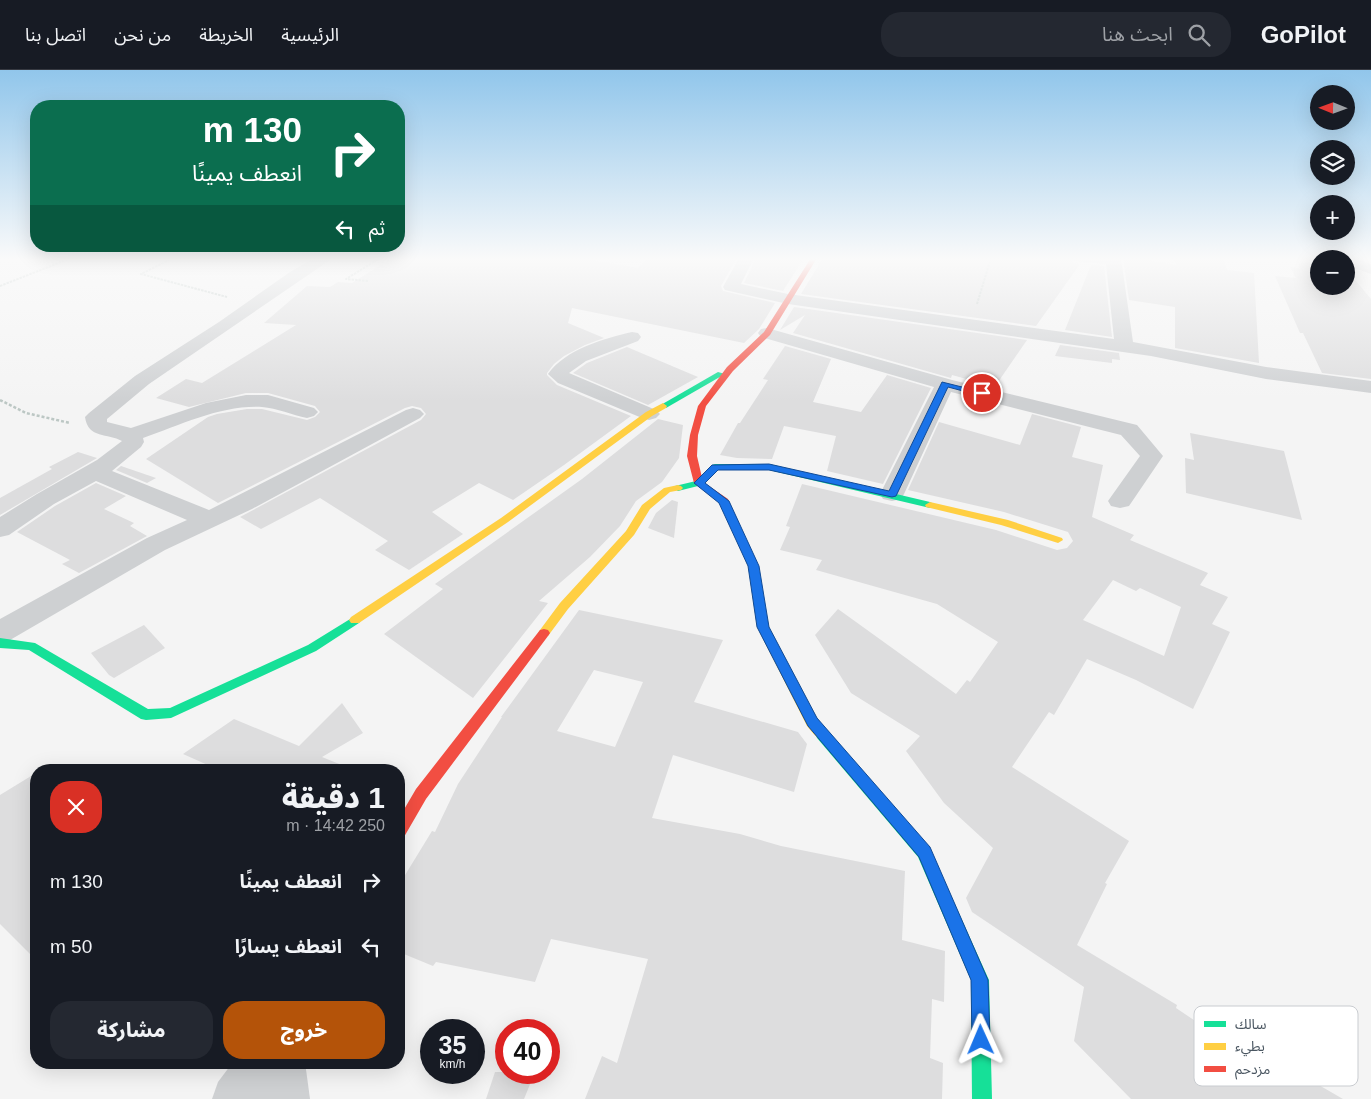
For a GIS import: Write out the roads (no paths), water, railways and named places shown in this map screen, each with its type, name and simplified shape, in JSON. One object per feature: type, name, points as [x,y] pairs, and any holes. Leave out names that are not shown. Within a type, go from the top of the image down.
[{"type":"street","points":[[253,306],[142,380],[96,417],[97,425],[107,430],[132,435],[220,406],[242,402],[263,401],[307,412]]},
{"type":"street","points":[[784,306],[767,333],[730,369],[702,406],[694,435],[692,456],[699,483],[724,501],[753,566],[763,627],[812,722],[924,852],[980,980],[982,1099]]},
{"type":"street","points":[[836,306],[1151,350],[1266,374],[1371,387]]},
{"type":"street","points":[[1120,306],[1123,322],[1124,347]]},
{"type":"street","points":[[767,333],[945,384],[1129,430],[1152,456],[1120,501]]},
{"type":"street","points":[[632,337],[573,360],[561,368],[558,374],[565,379],[649,414]]},
{"type":"street","points":[[0,643],[31,646],[146,714],[171,713],[312,648],[435,568],[573,472],[649,414],[730,369]]},
{"type":"street","points":[[892,494],[945,384]]},
{"type":"street","points":[[0,632],[156,544],[210,520],[278,486],[413,414]]},
{"type":"street","points":[[0,529],[50,496],[95,472],[133,442],[132,435]]},
{"type":"street","points":[[405,822],[421,794],[564,606],[630,533],[646,507],[667,490],[699,483],[715,467],[769,467],[892,494],[1004,522],[1058,540]]},
{"type":"street","points":[[95,472],[210,520]]},
{"type":"street","points":[[235,1099],[256,1069]]},
{"type":"street","points":[[283,1069],[287,1099]]}]
